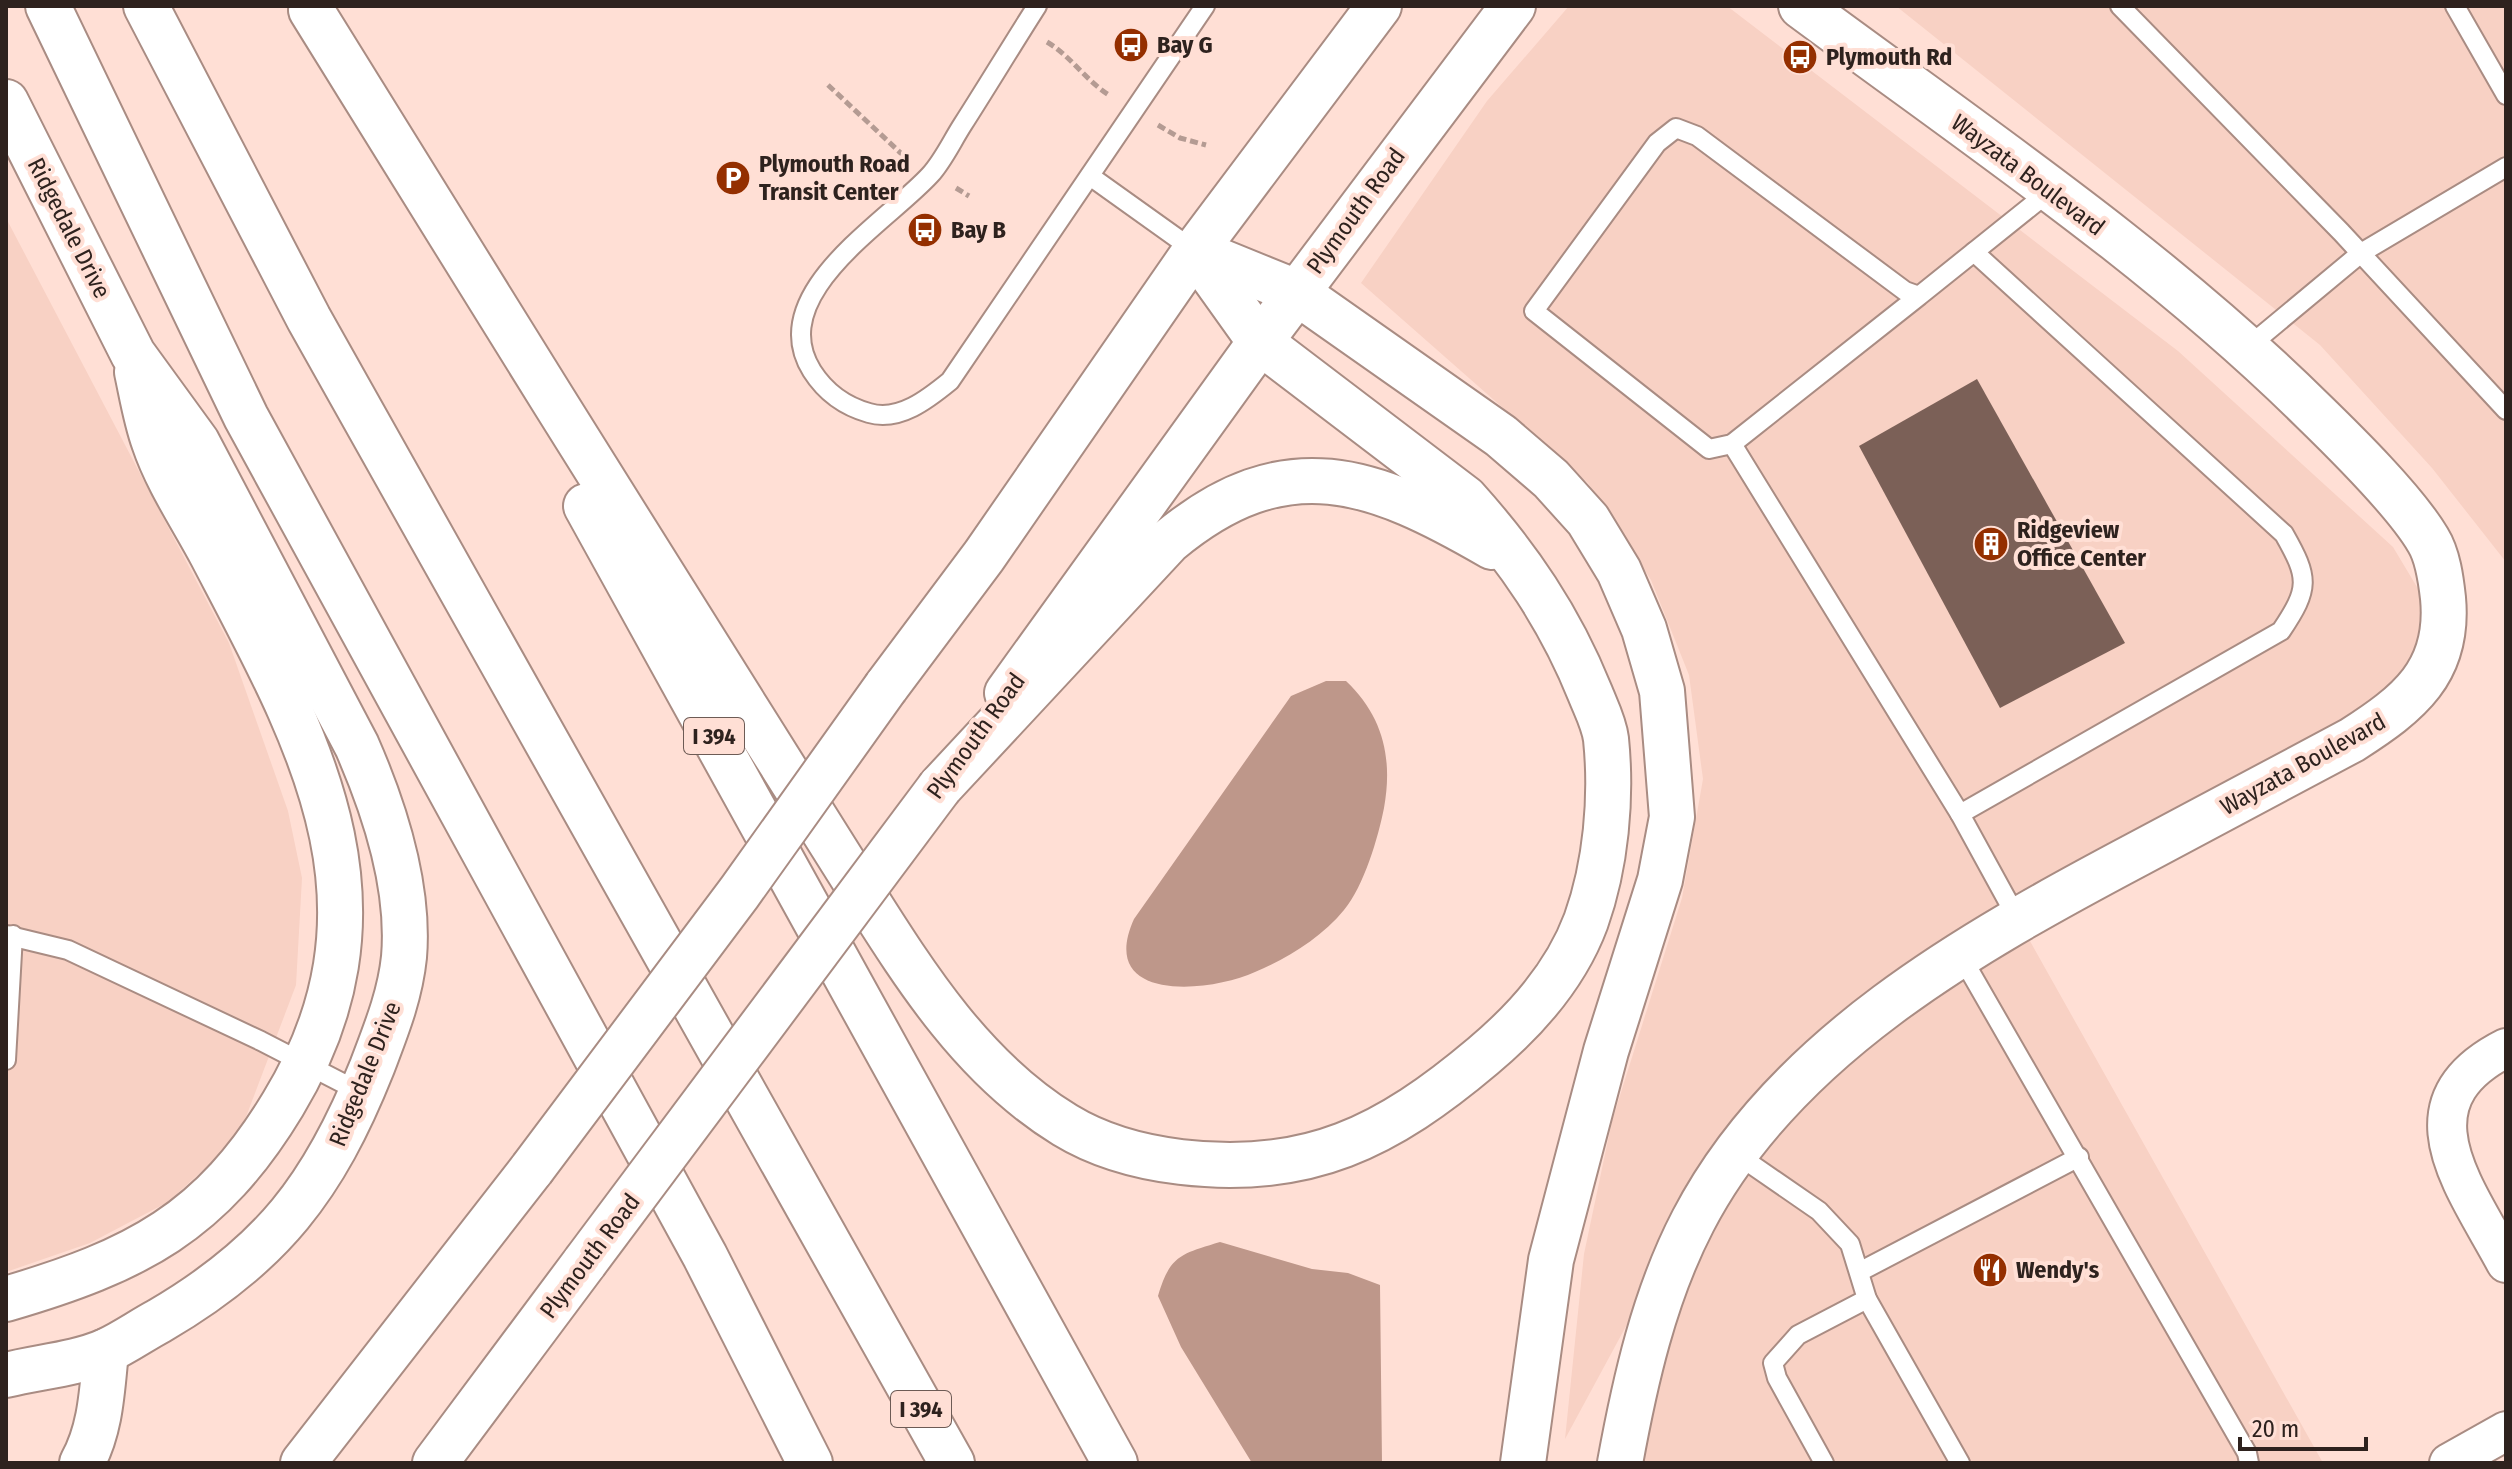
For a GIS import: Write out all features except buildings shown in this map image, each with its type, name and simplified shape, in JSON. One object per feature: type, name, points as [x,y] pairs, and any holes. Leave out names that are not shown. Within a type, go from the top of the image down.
[{"type":"main road","points":[[48,6],[246,417],[705,1256],[810,1463]]},
{"type":"main road","name":"I 394","points":[[146,6],[309,319],[952,1463]]},
{"type":"main road","points":[[303,1463],[532,1169],[739,893],[984,556],[1195,251],[1379,6]]},
{"type":"main road","name":"Plymouth Road","points":[[435,1463],[940,787],[1296,292],[1513,6]]},
{"type":"main road","name":"Wayzata Boulevard","points":[[1620,1463],[1631,1400],[1656,1311],[1693,1221],[1735,1153],[1815,1067],[1874,1015],[1960,953],[2017,918],[2352,740],[2395,712],[2420,687],[2438,656],[2445,620],[2441,580],[2429,541],[2340,437],[2248,347],[2137,255],[1801,6]]},
{"type":"main road","points":[[310,8],[693,625],[958,1033],[994,1071],[1069,1127],[1115,1150],[1159,1159],[1241,1167],[1296,1161],[1337,1148],[1410,1113],[1508,1035],[1559,973],[1585,924],[1600,868],[1608,803],[1605,732],[1578,661],[1551,608],[1520,563],[1465,498],[1260,342],[1195,251]]},
{"type":"main road","name":"I 394","points":[[310,8],[1115,1463]]},
{"type":"main road","name":"Ridgedale Drive","points":[[6,102],[133,354],[197,442],[357,746],[379,796],[404,913],[404,955],[397,1004],[333,1156],[302,1201],[270,1238],[224,1278],[106,1351],[6,1375]]},
{"type":"main road","points":[[1195,251],[1296,292],[1501,436],[1560,489],[1588,520],[1619,571],[1644,629],[1662,691],[1670,751],[1672,817],[1660,880],[1606,1051],[1551,1260],[1523,1463]]},
{"type":"main road","name":"Ridgedale Drive","points":[[6,1299],[82,1276],[162,1238],[214,1196],[260,1142],[307,1065],[336,981],[340,931],[339,878],[327,806],[273,673],[154,443],[133,354]]},
{"type":"main road","points":[[940,787],[1169,541],[1202,514],[1231,498],[1303,481],[1342,481],[1400,497],[1520,563]]},
{"type":"main road","points":[[705,1256],[831,1463]]},
{"type":"main road","points":[[82,1463],[91,1447],[100,1410],[106,1351]]},
{"type":"street","points":[[2506,1048],[2468,1072],[2451,1097],[2445,1128],[2451,1161],[2506,1263]]},
{"type":"street","points":[[2449,1463],[2506,1431]]},
{"type":"lane","points":[[1037,6],[931,174],[825,274],[808,298],[801,329],[806,362],[821,386],[848,407],[875,415],[902,413],[926,401],[950,381],[1205,6]]},
{"type":"lane","points":[[2120,6],[2361,253],[2506,410]]},
{"type":"lane","points":[[2455,6],[2506,95]]},
{"type":"lane","points":[[1919,296],[1905,291],[1697,136],[1676,128],[1657,143],[1534,311],[1709,449],[1732,444],[1919,296],[2050,191]]},
{"type":"lane","points":[[2248,347],[2361,253],[2506,167]]},
{"type":"lane","points":[[1090,176],[1195,251]]},
{"type":"lane","points":[[1960,814],[2281,631],[2300,602],[2304,569],[2284,534],[1974,252]]},
{"type":"lane","points":[[1732,444],[1960,814],[2017,918]]},
{"type":"lane","points":[[6,1060],[9,935],[68,950],[361,1093]]},
{"type":"lane","points":[[1960,953],[2079,1157],[2249,1463]]},
{"type":"lane","points":[[1735,1153],[1835,1226],[1850,1244],[1861,1271],[1867,1299],[1960,1463]]},
{"type":"lane","points":[[1861,1271],[2079,1157]]},
{"type":"lane","points":[[1824,1463],[1777,1378],[1773,1363],[1798,1335],[1867,1299]]},
{"type":"path","points":[[1024,28],[1064,52],[1095,86],[1180,138],[1206,145]]},
{"type":"path","points":[[828,85],[897,153],[969,196]]},
{"type":"shaded area","points":[[1569,6],[1727,6],[2178,351],[2393,547],[2423,597],[2437,654],[2369,722],[2014,894],[1904,975],[2017,918],[2323,1463],[1621,1463],[1651,1280],[1565,1439],[1584,1254],[1612,1121],[1682,898],[1703,779],[1689,675],[1651,580],[1588,483],[1361,283],[1487,101]]},
{"type":"shaded area","points":[[1896,6],[2506,6],[2506,562],[2432,468],[2320,345]]},
{"type":"shaded area","points":[[6,218],[229,643],[288,811],[302,878],[296,985],[238,1138],[168,1202],[90,1243],[6,1272]]},
{"type":"shaded area","points":[[1326,681],[1346,681],[1359,694],[1377,723],[1386,755],[1384,808],[1369,861],[1351,900],[1335,920],[1314,938],[1292,954],[1255,972],[1235,979],[1186,987],[1163,985],[1143,978],[1130,966],[1126,946],[1134,919],[1291,696]]},
{"type":"shaded area","points":[[1220,1242],[1312,1269],[1348,1273],[1380,1285],[1382,1463],[1252,1463],[1181,1347],[1158,1296],[1167,1272],[1179,1258]]},
{"type":"place","name":"Bay G","points":[[1131,45]]},
{"type":"place","name":"Plymouth Rd","points":[[1800,57]]},
{"type":"place","name":"Plymouth Road Transit Center","points":[[733,178]]},
{"type":"place","name":"Bay B","points":[[925,230]]},
{"type":"place","name":"Ridgeview Office Center","points":[[1991,544]]},
{"type":"place","name":"Wendy's","points":[[1990,1270]]}]
